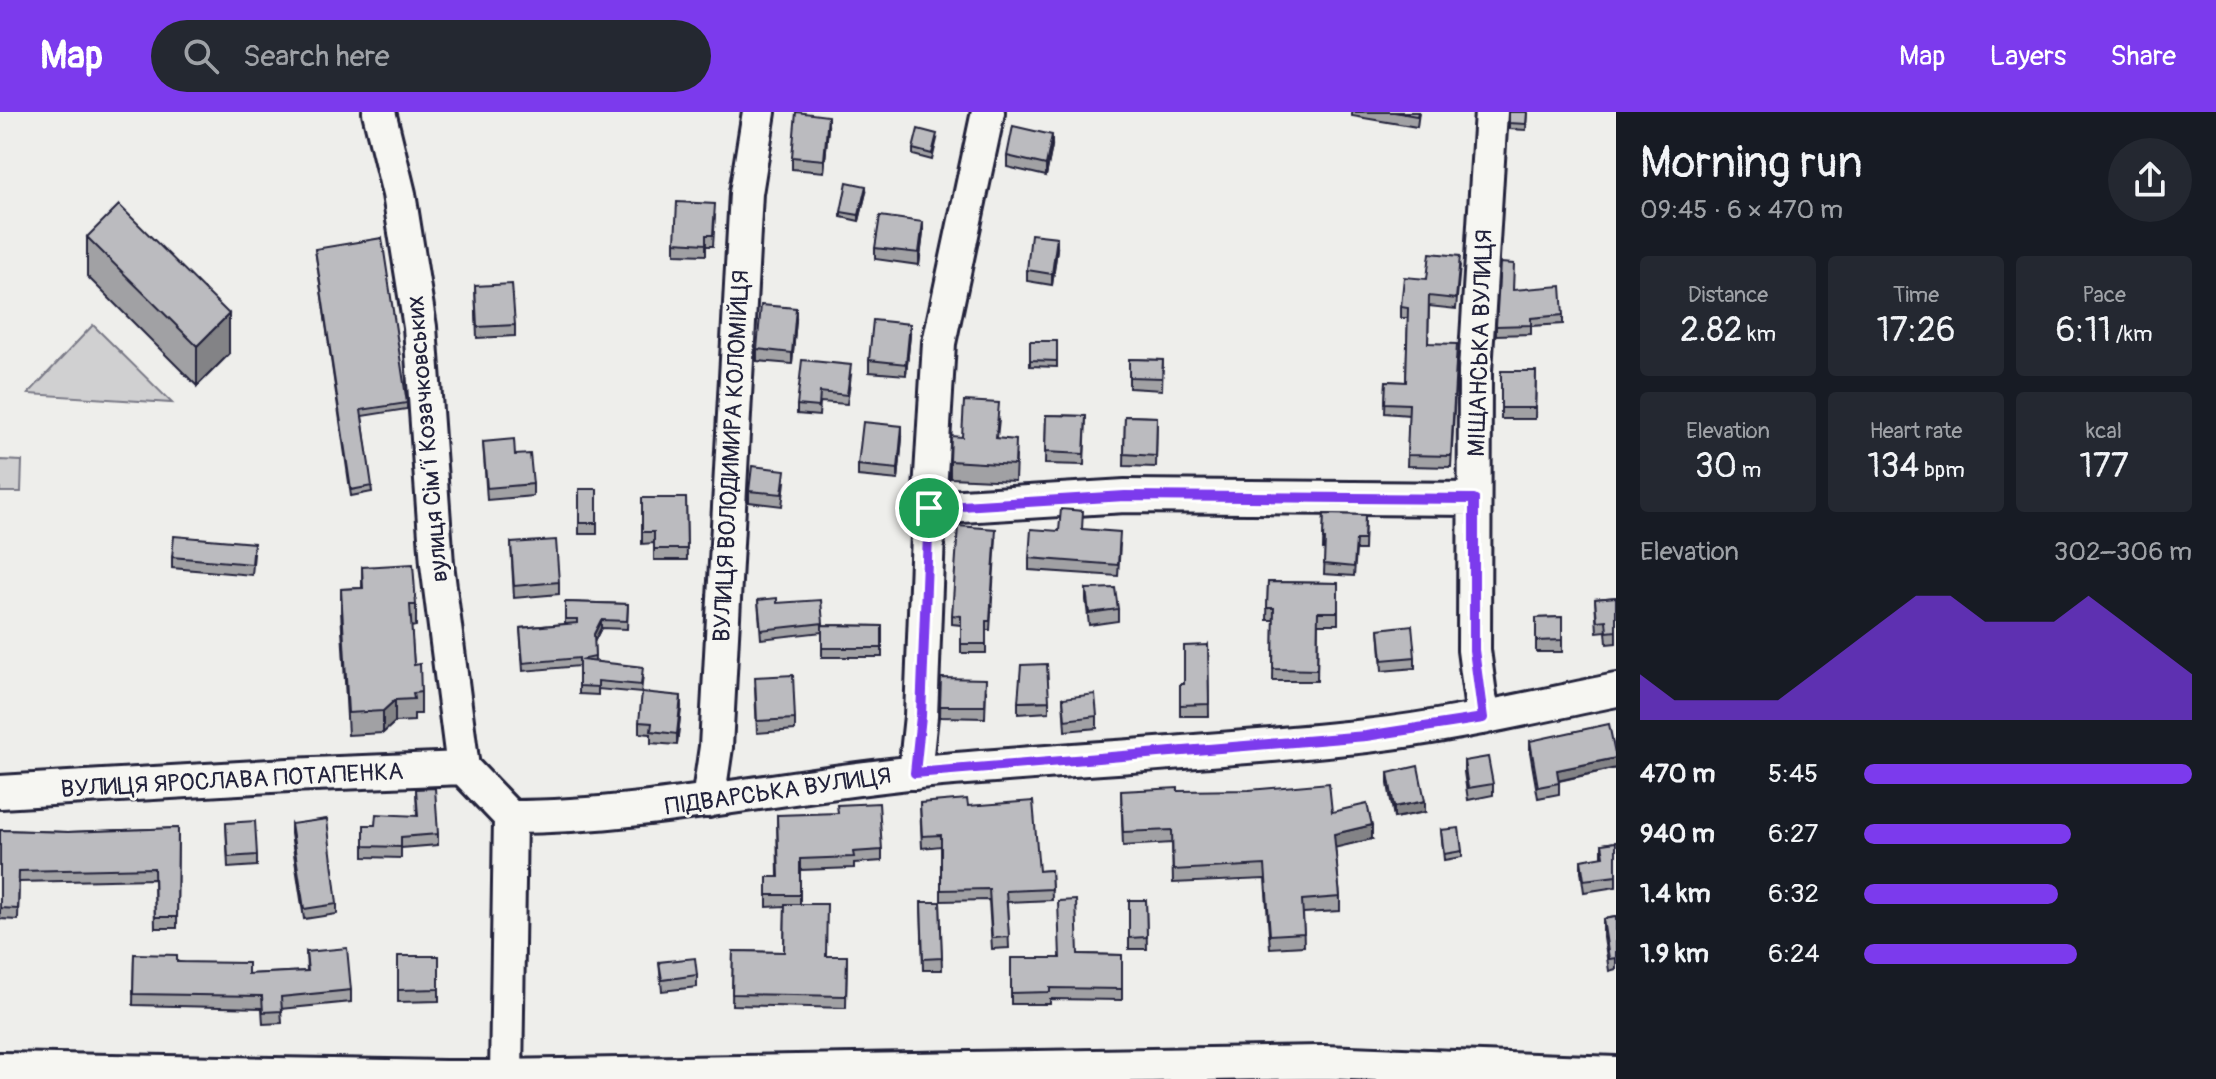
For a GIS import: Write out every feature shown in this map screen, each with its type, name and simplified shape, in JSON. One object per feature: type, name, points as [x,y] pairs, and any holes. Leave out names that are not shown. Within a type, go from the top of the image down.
[{"type":"street","name":"вулиця Сімʼї Козачковських","points":[[379,112],[399,194],[420,327],[437,564],[463,768]]},
{"type":"street","name":"ВУЛИЦЯ ВОЛОДИМИРА КОЛОМІЙЦЯ","points":[[708,801],[716,747],[746,193],[759,112]]},
{"type":"street","points":[[915,773],[921,716],[939,343],[988,112]]},
{"type":"street","name":"МІЩАНСЬКА ВУЛИЦЯ","points":[[1483,718],[1474,650],[1474,499],[1477,331],[1491,112]]},
{"type":"street","points":[[929,508],[1125,496],[1474,499]]},
{"type":"street","name":"ПІДВАРСЬКА ВУЛИЦЯ","points":[[510,817],[565,817],[915,773],[1366,736],[1483,718],[1616,690]]},
{"type":"street","name":"ВУЛИЦЯ ЯРОСЛАВА ПОТАПЕНКА","points":[[0,792],[463,768]]},
{"type":"street","points":[[463,768],[510,817],[506,1076]]},
{"type":"street","points":[[0,1069],[506,1076],[1323,1062],[1616,1073]]},
{"type":"shaded area","points":[[93,325],[172,403],[28,394]]},
{"type":"shaded area","points":[[0,460],[22,461],[21,492],[0,492]]},
{"type":"building","points":[[796,112],[828,116],[824,160],[792,157]]},
{"type":"building","points":[[1394,112],[1418,112],[1417,116]]},
{"type":"building","points":[[1509,112],[1527,112],[1526,124],[1509,123]]},
{"type":"building","points":[[1013,126],[1052,135],[1046,165],[1007,156]]},
{"type":"building","points":[[918,129],[937,134],[932,154],[913,149]]},
{"type":"building","points":[[847,182],[866,186],[859,215],[841,212]]},
{"type":"building","points":[[677,202],[715,204],[713,235],[706,235],[706,244],[675,242]]},
{"type":"building","points":[[119,205],[229,314],[197,346],[87,237]]},
{"type":"building","points":[[880,216],[923,222],[919,253],[875,248]]},
{"type":"building","points":[[1031,234],[1057,237],[1052,274],[1027,270]]},
{"type":"building","points":[[382,238],[407,403],[361,410],[372,486],[351,490],[315,249]]},
{"type":"building","points":[[1430,253],[1460,256],[1456,299],[1429,296],[1428,343],[1457,344],[1451,456],[1407,455],[1409,404],[1385,403],[1386,381],[1406,382],[1408,308],[1401,307],[1404,277],[1427,279]]},
{"type":"building","points":[[1500,263],[1514,264],[1513,290],[1561,286],[1563,315],[1531,318],[1531,325],[1496,326]]},
{"type":"building","points":[[512,284],[515,325],[477,327],[475,286]]},
{"type":"building","points":[[761,305],[796,308],[792,353],[757,349]]},
{"type":"building","points":[[873,320],[910,324],[906,364],[869,360]]},
{"type":"building","points":[[1030,341],[1057,341],[1057,361],[1030,360]]},
{"type":"building","points":[[1129,359],[1163,360],[1162,378],[1129,377]]},
{"type":"building","points":[[802,360],[851,365],[847,395],[820,392],[819,407],[797,405]]},
{"type":"building","points":[[1501,371],[1536,371],[1535,408],[1501,408]]},
{"type":"building","points":[[964,401],[999,403],[996,438],[1016,440],[1015,465],[950,461],[951,436],[962,437]]},
{"type":"building","points":[[1046,415],[1086,416],[1084,454],[1045,452]]},
{"type":"building","points":[[1125,416],[1157,417],[1156,456],[1124,454]]},
{"type":"building","points":[[863,422],[902,426],[898,469],[858,465]]},
{"type":"building","points":[[514,439],[515,455],[530,454],[533,484],[487,488],[483,442]]},
{"type":"building","points":[[752,466],[785,470],[782,494],[749,491]]},
{"type":"building","points":[[579,489],[597,489],[597,523],[579,523]]},
{"type":"building","points":[[642,498],[686,498],[687,549],[654,549],[654,532],[642,532]]},
{"type":"building","points":[[1061,509],[1083,511],[1082,529],[1120,532],[1118,565],[1029,558],[1031,529],[1059,531]]},
{"type":"building","points":[[1324,514],[1365,515],[1364,540],[1356,540],[1354,567],[1324,564]]},
{"type":"building","points":[[958,526],[996,529],[986,644],[961,644],[961,616],[952,615]]},
{"type":"building","points":[[174,536],[254,543],[252,564],[172,557]]},
{"type":"building","points":[[556,540],[559,582],[514,586],[511,543]]},
{"type":"building","points":[[413,564],[416,605],[410,605],[414,665],[420,664],[421,692],[413,693],[414,699],[395,700],[383,711],[348,713],[341,589],[363,588],[362,567]]},
{"type":"building","points":[[1268,582],[1338,583],[1338,612],[1318,612],[1317,670],[1273,669],[1274,608],[1267,608]]},
{"type":"building","points":[[1115,588],[1118,609],[1089,613],[1086,589]]},
{"type":"building","points":[[1616,597],[1616,631],[1607,632],[1606,620],[1597,621],[1595,599]]},
{"type":"building","points":[[777,598],[777,603],[821,600],[823,623],[761,630],[758,600]]},
{"type":"building","points":[[565,602],[628,604],[627,621],[601,620],[594,634],[595,657],[581,660],[643,667],[641,685],[598,681],[598,687],[579,686],[579,658],[523,663],[520,628],[577,623],[577,619],[565,619]]},
{"type":"building","points":[[1562,617],[1562,640],[1536,641],[1536,618]]},
{"type":"building","points":[[822,625],[882,626],[882,648],[822,648]]},
{"type":"building","points":[[1412,625],[1415,657],[1382,660],[1379,629]]},
{"type":"building","points":[[1208,645],[1209,704],[1180,705],[1180,684],[1184,684],[1184,646]]},
{"type":"building","points":[[1047,664],[1049,701],[1018,702],[1021,665]]},
{"type":"building","points":[[793,675],[795,719],[757,721],[755,677]]},
{"type":"building","points":[[941,678],[986,679],[985,706],[940,706]]},
{"type":"building","points":[[642,692],[681,696],[677,734],[651,731],[652,723],[639,722]]},
{"type":"building","points":[[1095,694],[1097,716],[1065,720],[1063,698]]},
{"type":"building","points":[[1609,724],[1616,758],[1557,770],[1559,783],[1538,787],[1530,741]]},
{"type":"building","points":[[1488,757],[1493,784],[1468,788],[1464,761]]},
{"type":"building","points":[[1418,766],[1425,801],[1394,807],[1388,773]]},
{"type":"building","points":[[1329,783],[1332,812],[1367,804],[1372,825],[1334,834],[1340,897],[1302,900],[1304,933],[1270,935],[1265,865],[1173,870],[1172,830],[1123,832],[1121,791],[1178,788],[1178,791],[1249,790]]},
{"type":"building","points":[[435,788],[438,834],[401,837],[401,847],[364,846],[364,825],[375,825],[376,814],[418,816],[416,789]]},
{"type":"building","points":[[967,799],[968,806],[1033,801],[1039,871],[1051,870],[1052,889],[1006,891],[1009,937],[992,938],[989,889],[941,890],[941,835],[922,836],[920,803]]},
{"type":"building","points":[[879,803],[882,850],[853,852],[854,857],[800,859],[800,895],[767,895],[767,877],[779,877],[777,815],[838,813],[837,805]]},
{"type":"building","points":[[327,819],[337,904],[304,909],[291,824]]},
{"type":"building","points":[[255,821],[257,855],[228,857],[226,823]]},
{"type":"building","points":[[178,828],[177,917],[155,917],[154,868],[19,871],[18,909],[0,908],[0,830],[68,832]]},
{"type":"building","points":[[1459,828],[1462,851],[1444,854],[1441,830]]},
{"type":"building","points":[[1616,842],[1616,876],[1584,880],[1581,860],[1604,856],[1602,844]]},
{"type":"building","points":[[1076,900],[1078,954],[1122,955],[1122,989],[1050,988],[1050,992],[1011,993],[1011,958],[1060,958],[1058,901]]},
{"type":"building","points":[[1129,900],[1146,900],[1147,937],[1129,938]]},
{"type":"building","points":[[921,902],[940,902],[942,958],[923,959]]},
{"type":"building","points":[[785,904],[827,904],[826,956],[847,956],[846,996],[732,994],[733,951],[784,952]]},
{"type":"building","points":[[1616,917],[1616,958],[1609,959],[1603,919]]},
{"type":"building","points":[[347,948],[351,990],[281,997],[282,1011],[263,1012],[262,996],[133,994],[134,954],[177,955],[177,962],[248,963],[248,974],[308,971],[306,952]]},
{"type":"building","points":[[398,956],[439,956],[439,989],[398,990]]},
{"type":"building","points":[[695,958],[697,975],[662,980],[659,962]]},
{"type":"route","points":[[1125,496],[1474,499],[1474,650],[1483,718],[1366,736],[915,773],[921,716],[929,508],[1125,496]]}]
